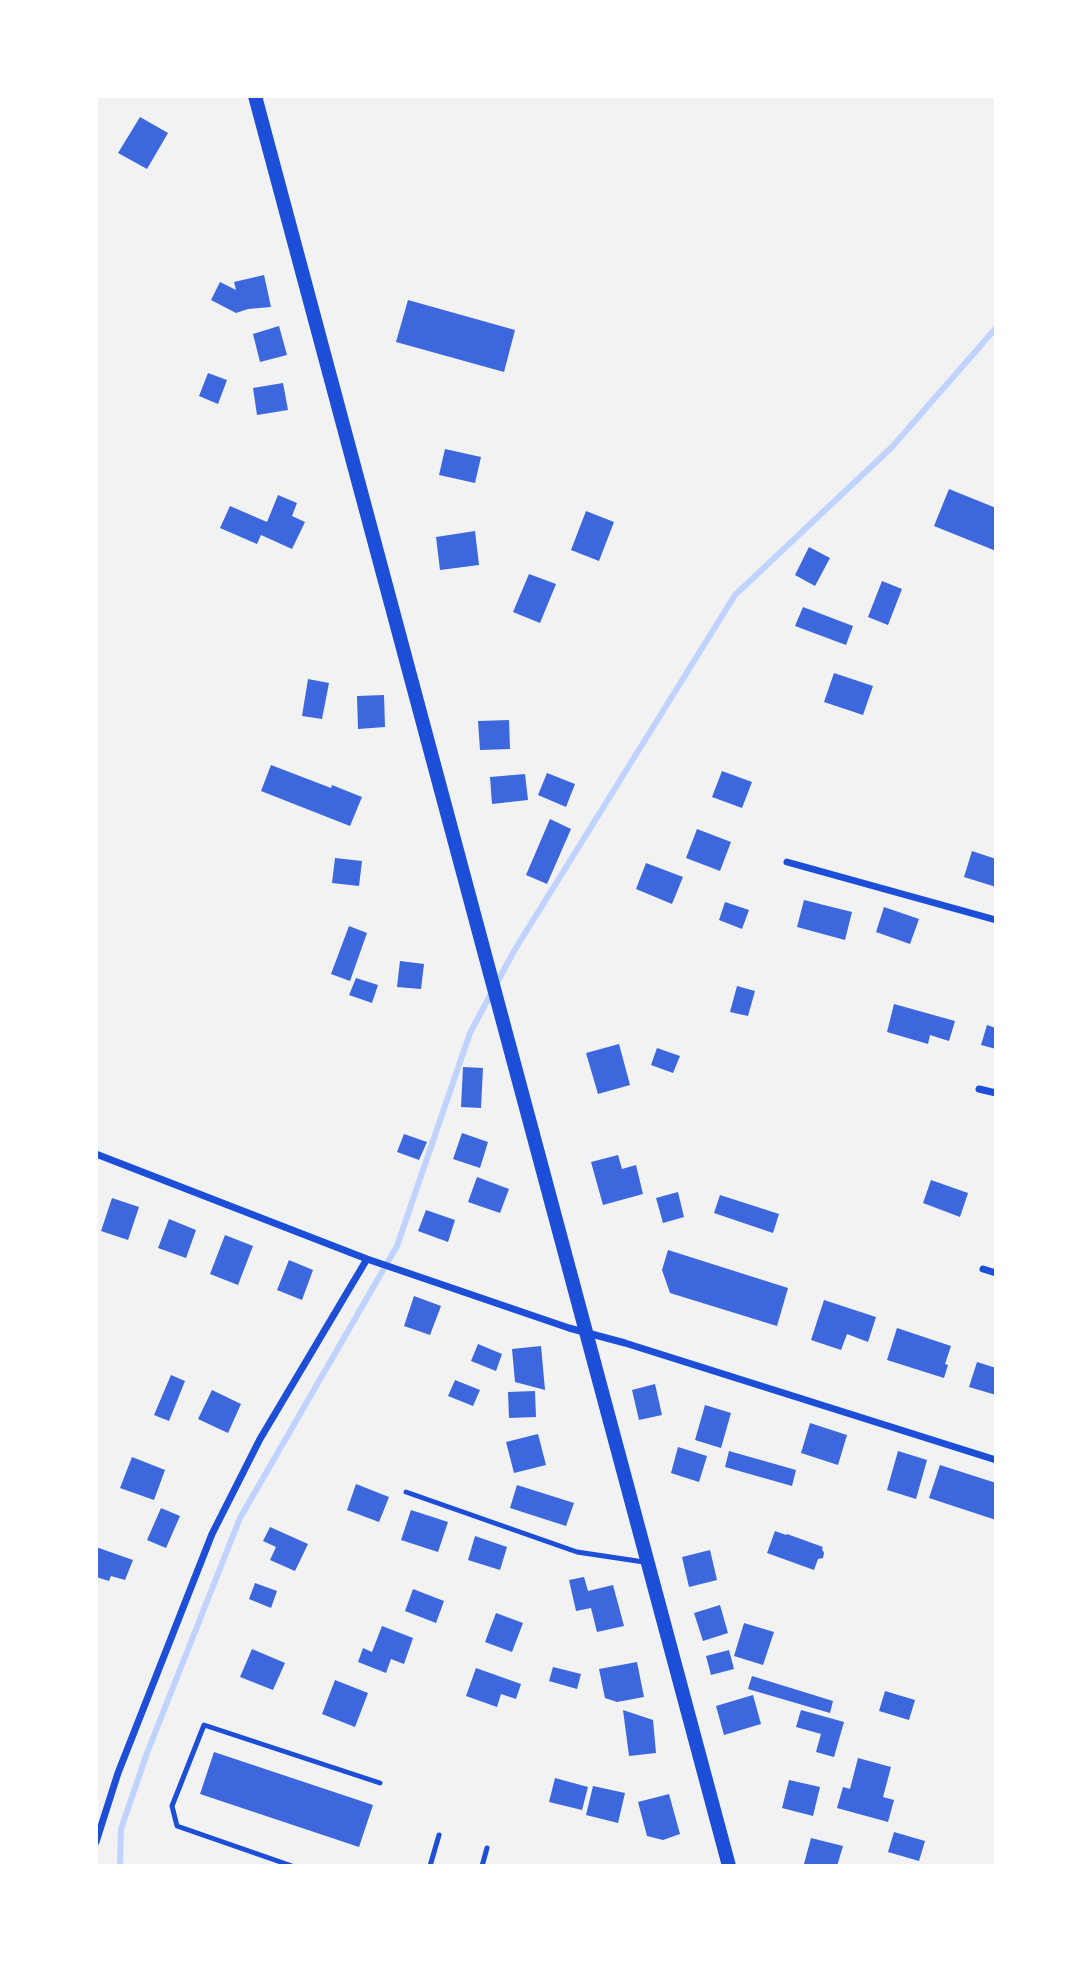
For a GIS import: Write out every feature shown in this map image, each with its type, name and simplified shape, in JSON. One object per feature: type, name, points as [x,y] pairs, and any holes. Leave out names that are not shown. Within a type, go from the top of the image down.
[{"type":"main road","points":[[255,96],[729,1866]]},
{"type":"street","points":[[787,862],[996,920]]},
{"type":"street","points":[[979,1089],[996,1093]]},
{"type":"street","points":[[96,1154],[367,1259],[586,1334],[625,1343],[996,1460]]},
{"type":"street","points":[[96,1842],[118,1773],[212,1534],[260,1439],[367,1259]]},
{"type":"street","points":[[983,1269],[996,1273]]},
{"type":"lane","points":[[406,1492],[577,1552],[648,1562]]},
{"type":"lane","points":[[292,1866],[177,1826],[172,1806],[204,1725],[380,1783]]},
{"type":"lane","points":[[430,1866],[439,1835]]},
{"type":"lane","points":[[482,1866],[488,1848]]},
{"type":"building","points":[[140,117],[168,133],[147,169],[118,153]]},
{"type":"building","points":[[264,275],[271,307],[236,313],[211,300],[220,282],[236,290],[234,282]]},
{"type":"building","points":[[408,300],[515,330],[504,372],[396,342]]},
{"type":"building","points":[[279,326],[287,355],[260,362],[253,334]]},
{"type":"building","points":[[208,373],[227,380],[218,404],[199,396]]},
{"type":"building","points":[[283,383],[288,410],[257,415],[253,388]]},
{"type":"building","points":[[445,449],[481,457],[475,483],[439,475]]},
{"type":"building","points":[[949,489],[996,508],[996,551],[934,526]]},
{"type":"building","points":[[278,495],[297,503],[292,516],[305,522],[292,549],[261,535],[257,544],[220,528],[230,506],[267,522]]},
{"type":"building","points":[[586,511],[614,522],[599,561],[571,550]]},
{"type":"building","points":[[475,531],[479,565],[440,570],[436,537]]},
{"type":"building","points":[[809,547],[830,558],[815,586],[795,575]]},
{"type":"building","points":[[529,574],[556,584],[540,623],[513,612]]},
{"type":"building","points":[[882,581],[902,589],[888,625],[868,617]]},
{"type":"building","points":[[803,607],[853,626],[846,645],[795,626]]},
{"type":"building","points":[[834,673],[873,686],[863,715],[824,702]]},
{"type":"building","points":[[308,679],[329,683],[322,719],[302,716]]},
{"type":"building","points":[[384,695],[385,727],[358,729],[357,696]]},
{"type":"building","points":[[509,720],[510,749],[480,750],[478,721]]},
{"type":"building","points":[[271,765],[362,797],[350,826],[261,791]]},
{"type":"building","points":[[722,771],[752,782],[742,808],[712,797]]},
{"type":"building","points":[[547,773],[575,784],[566,807],[538,795]]},
{"type":"building","points":[[525,774],[528,800],[492,804],[490,777]]},
{"type":"building","points":[[550,819],[571,829],[547,884],[526,875]]},
{"type":"building","points":[[697,829],[731,842],[720,871],[686,858]]},
{"type":"building","points":[[972,851],[996,859],[996,887],[964,877]]},
{"type":"building","points":[[335,858],[362,861],[359,886],[332,883]]},
{"type":"building","points":[[646,863],[683,877],[672,904],[636,889]]},
{"type":"building","points":[[804,900],[852,912],[845,940],[797,927]]},
{"type":"building","points":[[725,902],[749,910],[742,929],[719,920]]},
{"type":"building","points":[[884,907],[919,919],[910,944],[876,932]]},
{"type":"building","points":[[349,926],[367,933],[350,981],[331,974]]},
{"type":"building","points":[[400,961],[424,964],[421,989],[397,987]]},
{"type":"building","points":[[356,978],[378,985],[372,1003],[349,995]]},
{"type":"building","points":[[737,986],[755,991],[748,1016],[730,1012]]},
{"type":"building","points":[[894,1004],[955,1021],[949,1041],[930,1035],[928,1044],[887,1032]]},
{"type":"building","points":[[987,1025],[996,1028],[996,1049],[981,1045]]},
{"type":"building","points":[[619,1044],[630,1085],[598,1094],[586,1053]]},
{"type":"building","points":[[657,1048],[680,1056],[673,1073],[651,1065]]},
{"type":"building","points":[[463,1067],[483,1068],[481,1108],[461,1107]]},
{"type":"building","points":[[462,1133],[488,1142],[480,1168],[453,1159]]},
{"type":"building","points":[[404,1134],[427,1142],[419,1160],[397,1152]]},
{"type":"building","points":[[618,1155],[622,1169],[636,1165],[643,1194],[603,1205],[591,1162]]},
{"type":"building","points":[[477,1177],[509,1189],[500,1213],[468,1202]]},
{"type":"building","points":[[931,1180],[968,1193],[960,1217],[923,1203]]},
{"type":"building","points":[[678,1192],[684,1217],[663,1223],[656,1198]]},
{"type":"building","points":[[720,1195],[779,1214],[773,1233],[714,1213]]},
{"type":"building","points":[[112,1198],[139,1207],[128,1240],[101,1231]]},
{"type":"building","points":[[426,1210],[455,1220],[448,1242],[418,1231]]},
{"type":"building","points":[[169,1219],[196,1230],[186,1258],[158,1248]]},
{"type":"building","points":[[225,1235],[253,1246],[238,1285],[210,1274]]},
{"type":"building","points":[[668,1250],[788,1288],[777,1326],[670,1293],[662,1270]]},
{"type":"building","points":[[289,1260],[313,1270],[302,1300],[277,1290]]},
{"type":"building","points":[[414,1296],[441,1306],[430,1335],[404,1326]]},
{"type":"building","points":[[824,1300],[876,1317],[868,1342],[847,1334],[841,1350],[811,1340]]},
{"type":"building","points":[[897,1328],[951,1346],[944,1378],[887,1360]]},
{"type":"building","points":[[478,1344],[502,1354],[496,1371],[471,1361]]},
{"type":"building","points":[[541,1346],[545,1390],[515,1382],[512,1349]]},
{"type":"building","points":[[977,1362],[996,1368],[996,1395],[969,1387]]},
{"type":"building","points":[[171,1375],[185,1381],[169,1421],[154,1415]]},
{"type":"building","points":[[455,1380],[480,1390],[473,1406],[448,1396]]},
{"type":"building","points":[[655,1384],[662,1415],[639,1420],[632,1390]]},
{"type":"building","points":[[212,1390],[241,1404],[228,1433],[198,1419]]},
{"type":"building","points":[[535,1391],[536,1417],[509,1418],[508,1392]]},
{"type":"building","points":[[705,1405],[731,1413],[721,1448],[695,1440]]},
{"type":"building","points":[[810,1423],[847,1435],[838,1465],[801,1453]]},
{"type":"building","points":[[538,1434],[546,1465],[514,1473],[506,1442]]},
{"type":"building","points":[[678,1447],[707,1456],[699,1482],[671,1473]]},
{"type":"building","points":[[729,1451],[796,1470],[792,1486],[725,1467]]},
{"type":"building","points":[[898,1451],[927,1460],[916,1499],[887,1490]]},
{"type":"building","points":[[132,1457],[165,1470],[154,1500],[120,1488]]},
{"type":"building","points":[[940,1465],[996,1483],[996,1520],[929,1498]]},
{"type":"building","points":[[356,1484],[389,1497],[379,1522],[347,1510]]},
{"type":"building","points":[[517,1485],[574,1503],[566,1526],[510,1508]]},
{"type":"building","points":[[161,1508],[180,1516],[166,1548],[147,1540]]},
{"type":"building","points":[[411,1510],[448,1522],[438,1552],[401,1540]]},
{"type":"building","points":[[270,1527],[308,1544],[295,1571],[270,1560],[276,1547],[263,1541]]},
{"type":"building","points":[[775,1531],[823,1547],[823,1558],[818,1559],[814,1570],[767,1553]]},
{"type":"building","points":[[475,1536],[507,1547],[500,1570],[468,1560]]},
{"type":"building","points":[[96,1547],[133,1560],[125,1580],[111,1576],[109,1581],[96,1577]]},
{"type":"building","points":[[710,1550],[717,1580],[689,1587],[682,1557]]},
{"type":"building","points":[[584,1577],[588,1591],[613,1585],[624,1626],[597,1632],[591,1608],[576,1611],[569,1580]]},
{"type":"building","points":[[255,1583],[277,1591],[271,1608],[249,1599]]},
{"type":"building","points":[[413,1589],[444,1601],[436,1623],[405,1611]]},
{"type":"building","points":[[720,1605],[728,1633],[703,1641],[694,1613]]},
{"type":"building","points":[[496,1613],[523,1623],[512,1652],[485,1642]]},
{"type":"building","points":[[744,1623],[774,1632],[763,1665],[734,1656]]},
{"type":"building","points":[[382,1626],[413,1638],[404,1664],[391,1659],[386,1673],[358,1662],[363,1648],[372,1652]]},
{"type":"building","points":[[252,1649],[285,1663],[273,1690],[240,1677]]},
{"type":"building","points":[[729,1650],[734,1669],[711,1675],[706,1656]]},
{"type":"building","points":[[637,1662],[644,1697],[617,1702],[605,1698],[599,1669]]},
{"type":"building","points":[[553,1667],[581,1674],[577,1689],[549,1681]]},
{"type":"building","points":[[476,1668],[521,1684],[516,1699],[501,1694],[497,1707],[466,1696]]},
{"type":"building","points":[[752,1676],[833,1701],[830,1713],[748,1689]]},
{"type":"building","points":[[335,1680],[368,1693],[355,1727],[322,1714]]},
{"type":"building","points":[[885,1691],[915,1700],[909,1720],[879,1711]]},
{"type":"building","points":[[753,1695],[761,1724],[724,1735],[716,1706]]},
{"type":"building","points":[[623,1710],[653,1720],[656,1753],[629,1756]]},
{"type":"building","points":[[801,1710],[844,1722],[834,1757],[816,1752],[821,1734],[796,1727]]},
{"type":"building","points":[[214,1752],[373,1805],[359,1847],[200,1794]]},
{"type":"building","points":[[858,1758],[891,1767],[883,1797],[894,1800],[888,1822],[837,1808],[843,1787],[850,1789]]},
{"type":"building","points":[[555,1778],[588,1787],[582,1810],[549,1802]]},
{"type":"building","points":[[789,1780],[820,1787],[813,1816],[782,1808]]},
{"type":"building","points":[[593,1786],[625,1793],[618,1823],[586,1815]]},
{"type":"building","points":[[669,1794],[680,1834],[663,1840],[647,1836],[638,1802]]},
{"type":"building","points":[[894,1832],[925,1841],[919,1861],[888,1852]]},
{"type":"building","points":[[811,1838],[843,1846],[837,1866],[804,1864]]},
{"type":"waterway","points":[[120,1866],[121,1829],[147,1753],[240,1518],[397,1246],[470,1033],[514,951],[735,595],[892,447],[996,328]]}]
